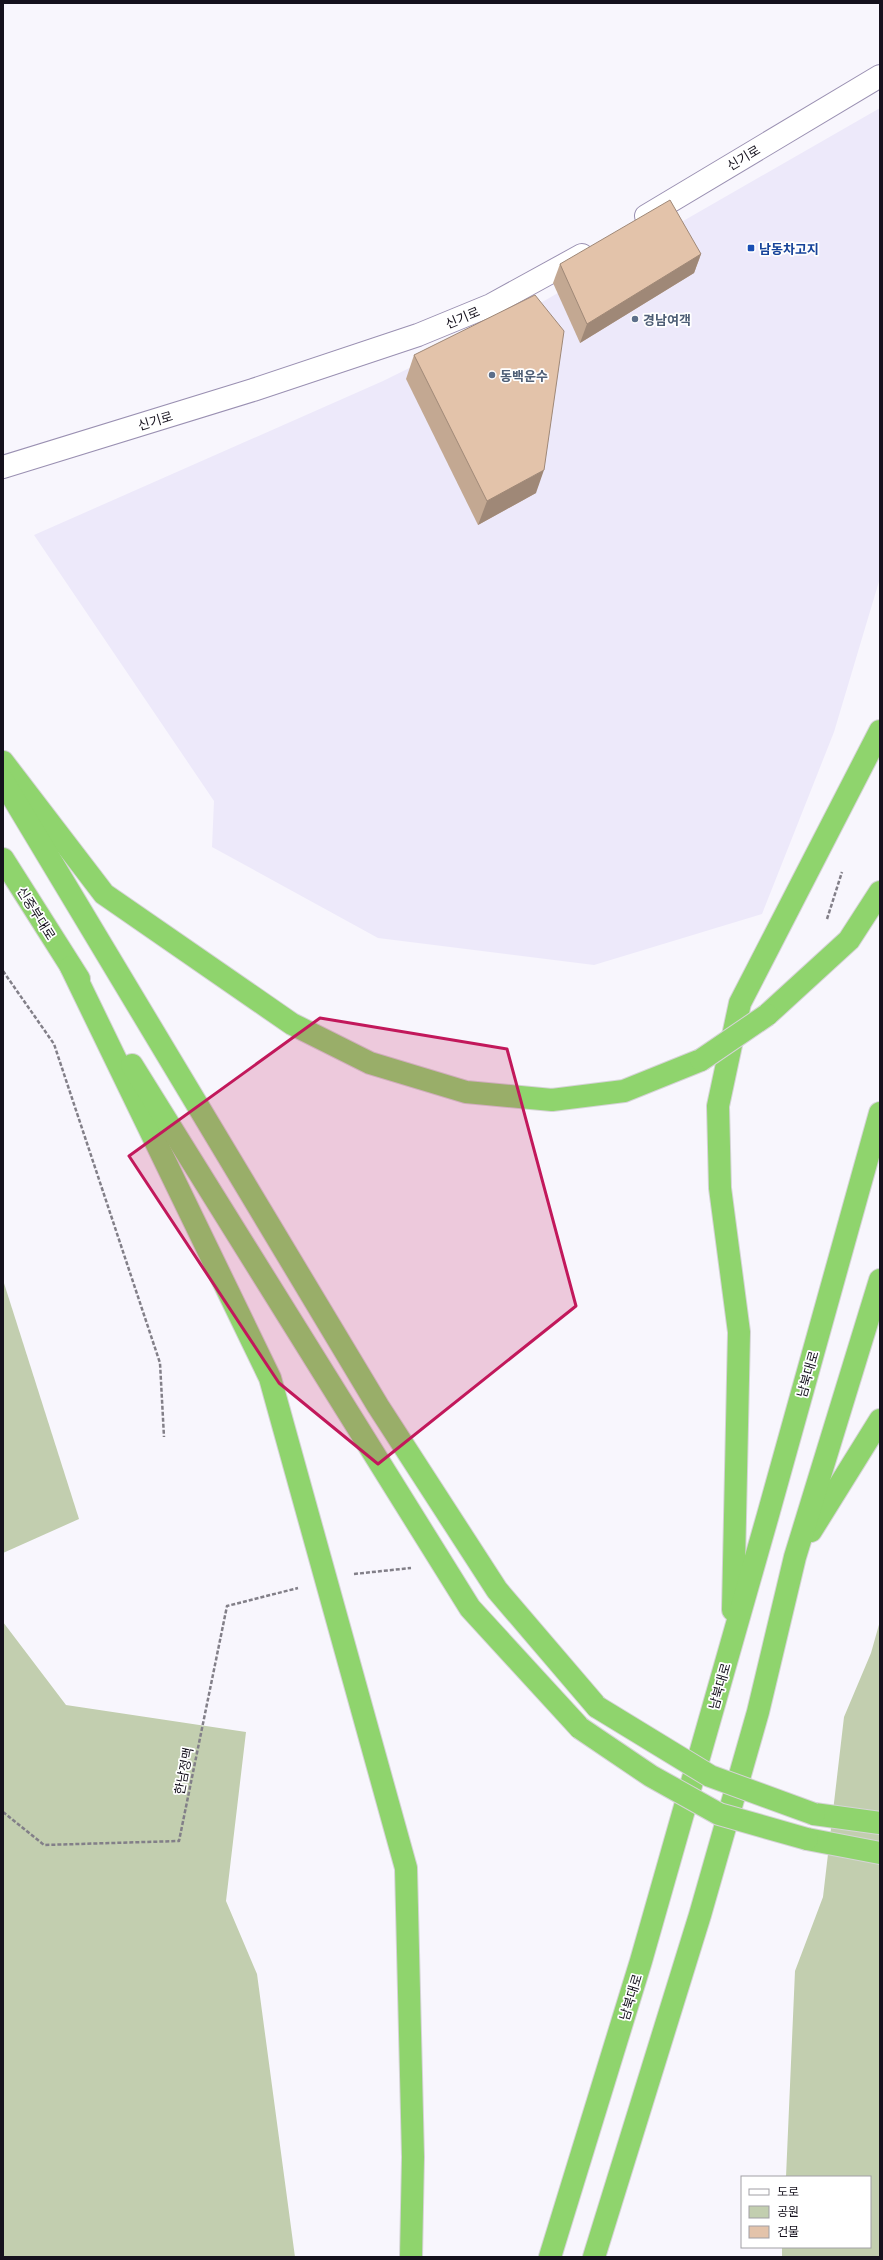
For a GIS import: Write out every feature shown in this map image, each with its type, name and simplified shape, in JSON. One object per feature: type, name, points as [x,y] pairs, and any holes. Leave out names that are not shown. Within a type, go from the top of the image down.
[{"type":"highway","points":[[732,1641],[739,1332],[720,1188],[718,1106],[740,1003],[880,731]]},
{"type":"highway","points":[[3,762],[104,894],[292,1024],[370,1063],[466,1092],[552,1100],[624,1091],[700,1060],[767,1015],[849,940],[880,892]]},
{"type":"highway","points":[[3,781],[378,1406],[497,1590],[597,1707],[710,1776],[814,1814],[880,1824]]},
{"type":"highway","name":"신중부대로","points":[[3,859],[71,967]]},
{"type":"highway","points":[[71,967],[470,1608],[580,1728],[651,1776],[719,1814],[807,1839],[880,1853]]},
{"type":"highway","points":[[71,967],[270,1378],[406,1868],[413,2157],[411,2257]]},
{"type":"highway","name":"남북대로","points":[[550,2257],[641,1961],[880,1113]]},
{"type":"highway","points":[[594,2257],[702,1908],[758,1712],[795,1557],[880,1280]]},
{"type":"highway","points":[[795,1557],[880,1420]]},
{"type":"street","name":"신기로","points":[[630,226],[880,76]]},
{"type":"street","name":"신기로","points":[[3,467],[253,390],[418,336],[491,305],[555,272],[602,243]]},
{"type":"path","points":[[3,970],[54,1044],[160,1363],[164,1437]]},
{"type":"path","points":[[354,1574],[412,1568]]},
{"type":"path","name":"한남정맥","points":[[3,1812],[44,1845],[179,1841],[227,1606],[305,1586]]},
{"type":"highlighted area","points":[[320,1018],[507,1049],[576,1306],[378,1464],[279,1383],[129,1156]]},
{"type":"shaded area","points":[[880,108],[880,578],[834,732],[762,914],[594,965],[378,938],[212,847],[214,801],[34,535],[383,381],[537,305]]},
{"type":"green space","points":[[3,1280],[79,1519],[3,1553]]},
{"type":"green space","points":[[880,1621],[880,2257],[782,2257],[782,2248],[871,2248],[871,2176],[786,2176],[795,1971],[823,1897],[844,1717],[871,1653]]},
{"type":"green space","points":[[3,1622],[66,1705],[246,1732],[226,1901],[257,1974],[295,2257],[3,2257]]},
{"type":"building","points":[[670,200],[701,254],[587,324],[560,264]]},
{"type":"building","points":[[535,295],[564,331],[544,470],[487,501],[414,355]]},
{"type":"place","name":"남동차고지","points":[[751,248]]},
{"type":"place","name":"경남여객","points":[[635,319]]},
{"type":"place","name":"동백운수","points":[[492,375]]}]
